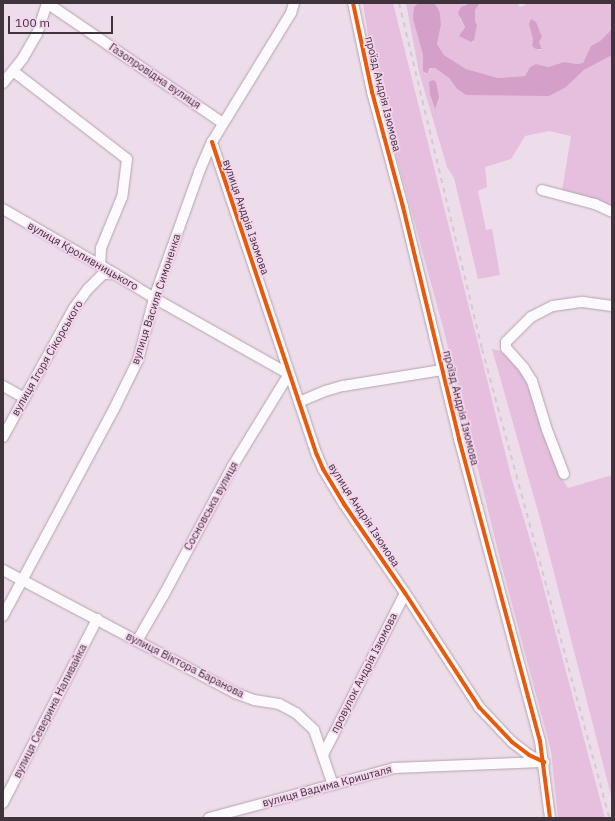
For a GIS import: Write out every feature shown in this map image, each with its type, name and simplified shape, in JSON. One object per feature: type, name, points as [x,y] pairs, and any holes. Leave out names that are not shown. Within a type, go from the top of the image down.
[{"type":"street","name":"Газопровідна вулиця","points":[[3,82],[14,71],[37,34],[47,3],[223,123]]},
{"type":"street","name":"вулиця Василя Симоненка","points":[[3,616],[114,409],[138,360],[154,298],[199,172],[212,142],[291,13],[294,3]]},
{"type":"street","name":"проїзд Андрія Ізюмова","points":[[353,3],[372,92],[403,207],[442,370],[494,574],[540,741],[544,762],[550,818]]},
{"type":"street","points":[[14,71],[127,159],[122,197],[101,248],[100,265]]},
{"type":"street","name":"вулиця Андрія Ізюмова","points":[[212,142],[298,402],[323,469],[344,504],[405,593],[479,707],[512,742],[529,755],[544,762]]},
{"type":"street","points":[[542,190],[595,204],[612,212]]},
{"type":"street","name":"вулиця Кропивницького","points":[[3,209],[154,298],[289,374]]},
{"type":"street","name":"вулиця Ігоря Сікорського","points":[[3,437],[74,308],[88,289],[103,274],[115,274]]},
{"type":"street","points":[[564,474],[547,430],[532,381],[524,368],[506,348],[506,342],[531,317],[553,306],[583,302],[612,306]]},
{"type":"street","name":"проїзд Андрія Ізюмова","points":[[298,402],[325,390],[343,386],[442,370]]},
{"type":"street","name":"Сосновська вулиця","points":[[137,640],[163,596],[232,467],[289,374]]},
{"type":"street","points":[[3,386],[25,398]]},
{"type":"street","name":"вулиця Віктора Баранова","points":[[3,570],[235,693],[254,700],[279,704],[296,712],[314,730],[324,753],[333,785]]},
{"type":"street","name":"провулок Андрія Ізюмова","points":[[324,753],[405,593]]},
{"type":"street","name":"вулиця Северина Наливайка","points":[[3,803],[97,619]]},
{"type":"street","name":"вулиця Вадима Кришталя","points":[[209,818],[394,768],[544,762]]},
{"type":"shaded area","points":[[363,3],[393,3],[512,480],[536,559],[605,818],[558,818],[551,751],[500,559],[443,327],[374,75]]},
{"type":"shaded area","points":[[406,3],[419,3],[413,19],[423,55],[423,70],[425,74],[427,74],[432,67],[435,68],[449,78],[457,89],[466,95],[511,94],[566,87],[584,70],[612,55],[612,207],[562,191],[571,136],[549,131],[525,136],[511,159],[485,167],[487,187],[478,191],[486,230],[492,229],[500,275],[478,279],[454,178],[447,167],[419,72]]},
{"type":"shaded area","points":[[419,3],[434,3],[440,13],[441,25],[437,44],[444,55],[466,69],[498,78],[525,76],[530,67],[536,64],[548,67],[564,62],[577,64],[583,63],[591,46],[600,41],[612,29],[612,55],[584,70],[566,87],[549,96],[466,95],[457,89],[449,78],[435,68],[430,68],[427,74],[423,71],[423,55],[413,19],[414,7]]},
{"type":"shaded area","points":[[434,3],[470,3],[464,5],[460,19],[465,27],[462,31],[473,42],[477,25],[475,21],[475,10],[480,3],[517,3],[520,7],[525,5],[525,3],[612,3],[612,29],[600,41],[591,46],[583,63],[577,64],[564,62],[548,67],[536,64],[530,67],[525,76],[498,78],[466,69],[444,55],[437,44],[441,25],[440,13]],"holes":[[[540,33],[542,37],[539,42],[542,48],[540,50],[532,46],[533,39]]]},
{"type":"shaded area","points":[[470,3],[480,3],[475,10],[475,21],[477,25],[474,40],[471,42],[459,36],[465,27],[458,13],[461,7]]},
{"type":"shaded area","points":[[531,19],[536,22],[542,37],[539,42],[542,49],[536,49],[532,46],[533,39],[529,24]]},
{"type":"shaded area","points":[[433,80],[436,82],[439,97],[435,109],[430,94],[429,82]]},
{"type":"shaded area","points":[[492,349],[500,351],[520,369],[531,394],[558,472],[568,488],[612,475],[612,799],[541,522]]},
{"type":"railway","points":[[399,3],[482,349],[609,818]]},
{"type":"cycle path","points":[[353,3],[372,92],[403,207],[459,439],[540,741],[550,818]]},
{"type":"cycle path","points":[[212,142],[323,469],[344,504],[405,593],[479,707],[512,742],[529,755],[544,762]]}]
